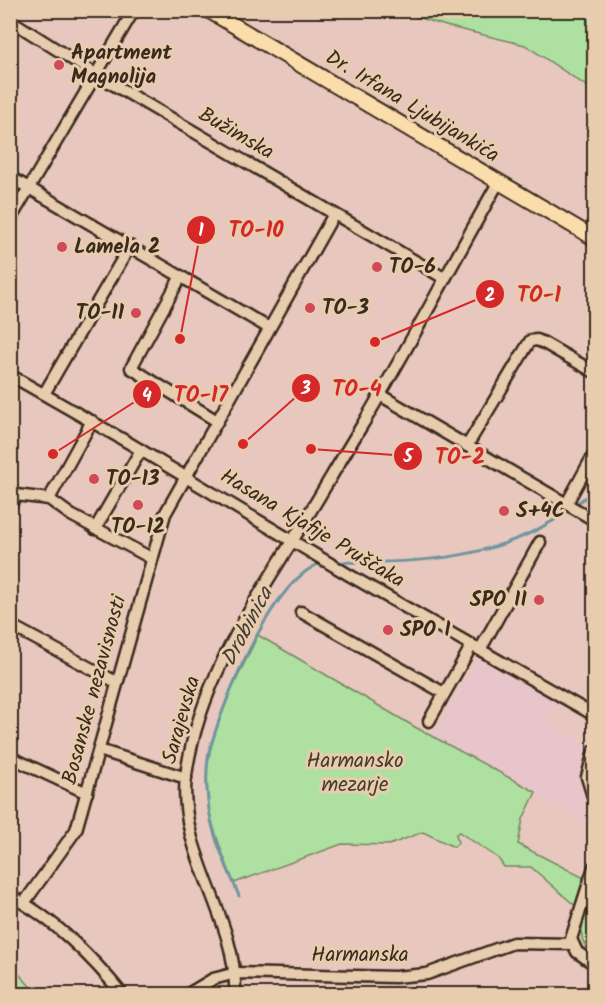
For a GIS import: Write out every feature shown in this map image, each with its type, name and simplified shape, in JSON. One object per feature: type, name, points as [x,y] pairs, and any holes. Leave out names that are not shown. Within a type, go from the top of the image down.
[{"type":"main road","name":"Dr. Irfana Ljubijankića","points":[[208,10],[589,235]]},
{"type":"street","points":[[11,20],[17,10]]},
{"type":"street","points":[[10,220],[134,10]]},
{"type":"street","name":"Bužimska","points":[[11,20],[97,75],[444,278]]},
{"type":"street","points":[[10,177],[269,328]]},
{"type":"street","name":"Sarajevska","points":[[235,994],[236,973],[231,947],[192,840],[185,806],[186,778],[197,724],[216,673],[247,613],[380,395],[498,183]]},
{"type":"street","name":"Bosanske nezavisnosti","points":[[24,903],[76,830],[150,558],[165,514],[334,214]]},
{"type":"street","points":[[44,394],[130,246]]},
{"type":"street","points":[[181,276],[131,368],[217,421]]},
{"type":"street","points":[[467,446],[530,341],[537,339],[594,372]]},
{"type":"street","name":"Hasana Kjafije Pruščaka","points":[[10,375],[92,421],[349,575],[594,715]]},
{"type":"street","points":[[380,395],[594,520]]},
{"type":"street","points":[[48,499],[92,421]]},
{"type":"street","points":[[96,529],[141,450]]},
{"type":"street","points":[[569,504],[594,454]]},
{"type":"street","points":[[10,506],[13,494],[48,499],[96,529],[150,558]]},
{"type":"street","points":[[429,721],[444,693],[476,647],[540,542]]},
{"type":"street","points":[[301,612],[444,693]]},
{"type":"street","points":[[10,625],[116,682]]},
{"type":"street","points":[[99,750],[186,778]]},
{"type":"street","points":[[594,751],[588,777],[594,800]]},
{"type":"street","points":[[10,757],[87,793]]},
{"type":"street","points":[[594,867],[572,932],[572,944],[583,958],[594,964]]},
{"type":"street","points":[[10,896],[24,903],[103,970],[122,994]]},
{"type":"street","name":"Harmanska","points":[[188,994],[213,979],[236,973],[407,976],[428,974],[513,943],[572,944]]},
{"type":"shaded area","points":[[480,655],[557,700],[545,722],[594,748],[589,765],[594,800],[594,829],[536,792],[432,736]]},
{"type":"green space","points":[[398,11],[594,11],[594,91],[525,45],[446,26]]},
{"type":"green space","name":"Harmansko mezarje","points":[[258,635],[415,727],[536,792],[523,819],[518,844],[590,881],[580,910],[531,867],[504,867],[498,858],[459,832],[456,834],[458,843],[454,847],[423,832],[389,845],[342,844],[234,883],[210,814],[206,782],[208,760],[220,717]]},
{"type":"green space","points":[[594,892],[594,954],[583,941],[582,925]]},
{"type":"green space","points":[[10,964],[37,994],[11,994]]},
{"type":"waterway","name":"Drobinica","points":[[586,10],[589,23],[594,30]]},
{"type":"waterway","name":"Drobinica","points":[[594,243],[594,262]]},
{"type":"waterway","name":"Drobinica","points":[[575,505],[594,491]]},
{"type":"waterway","name":"Drobinica","points":[[335,562],[427,560],[488,549],[544,526],[570,509]]},
{"type":"waterway","name":"Drobinica","points":[[239,896],[220,849],[209,812],[207,772],[211,745],[240,670],[269,614],[286,591],[304,573],[323,562]]},
{"type":"place","name":"Apartment Magnolija","points":[[59,65]]},
{"type":"place","name":"Lamela 2","points":[[62,247]]},
{"type":"place","name":"TO-6","points":[[377,267]]},
{"type":"place","name":"TO-3","points":[[310,308]]},
{"type":"place","name":"TO-11","points":[[136,313]]},
{"type":"place","name":"TO-10","points":[[180,339]]},
{"type":"place","name":"TO-1","points":[[375,342]]},
{"type":"place","name":"TO-4","points":[[243,444]]},
{"type":"place","name":"TO-2","points":[[311,449]]},
{"type":"place","name":"TO-17","points":[[53,454]]},
{"type":"place","name":"TO-13","points":[[94,479]]},
{"type":"place","name":"TO-12","points":[[138,505]]},
{"type":"place","name":"S+4C","points":[[504,511]]},
{"type":"place","name":"SPO II","points":[[539,600]]},
{"type":"place","name":"SPO I","points":[[388,630]]}]
